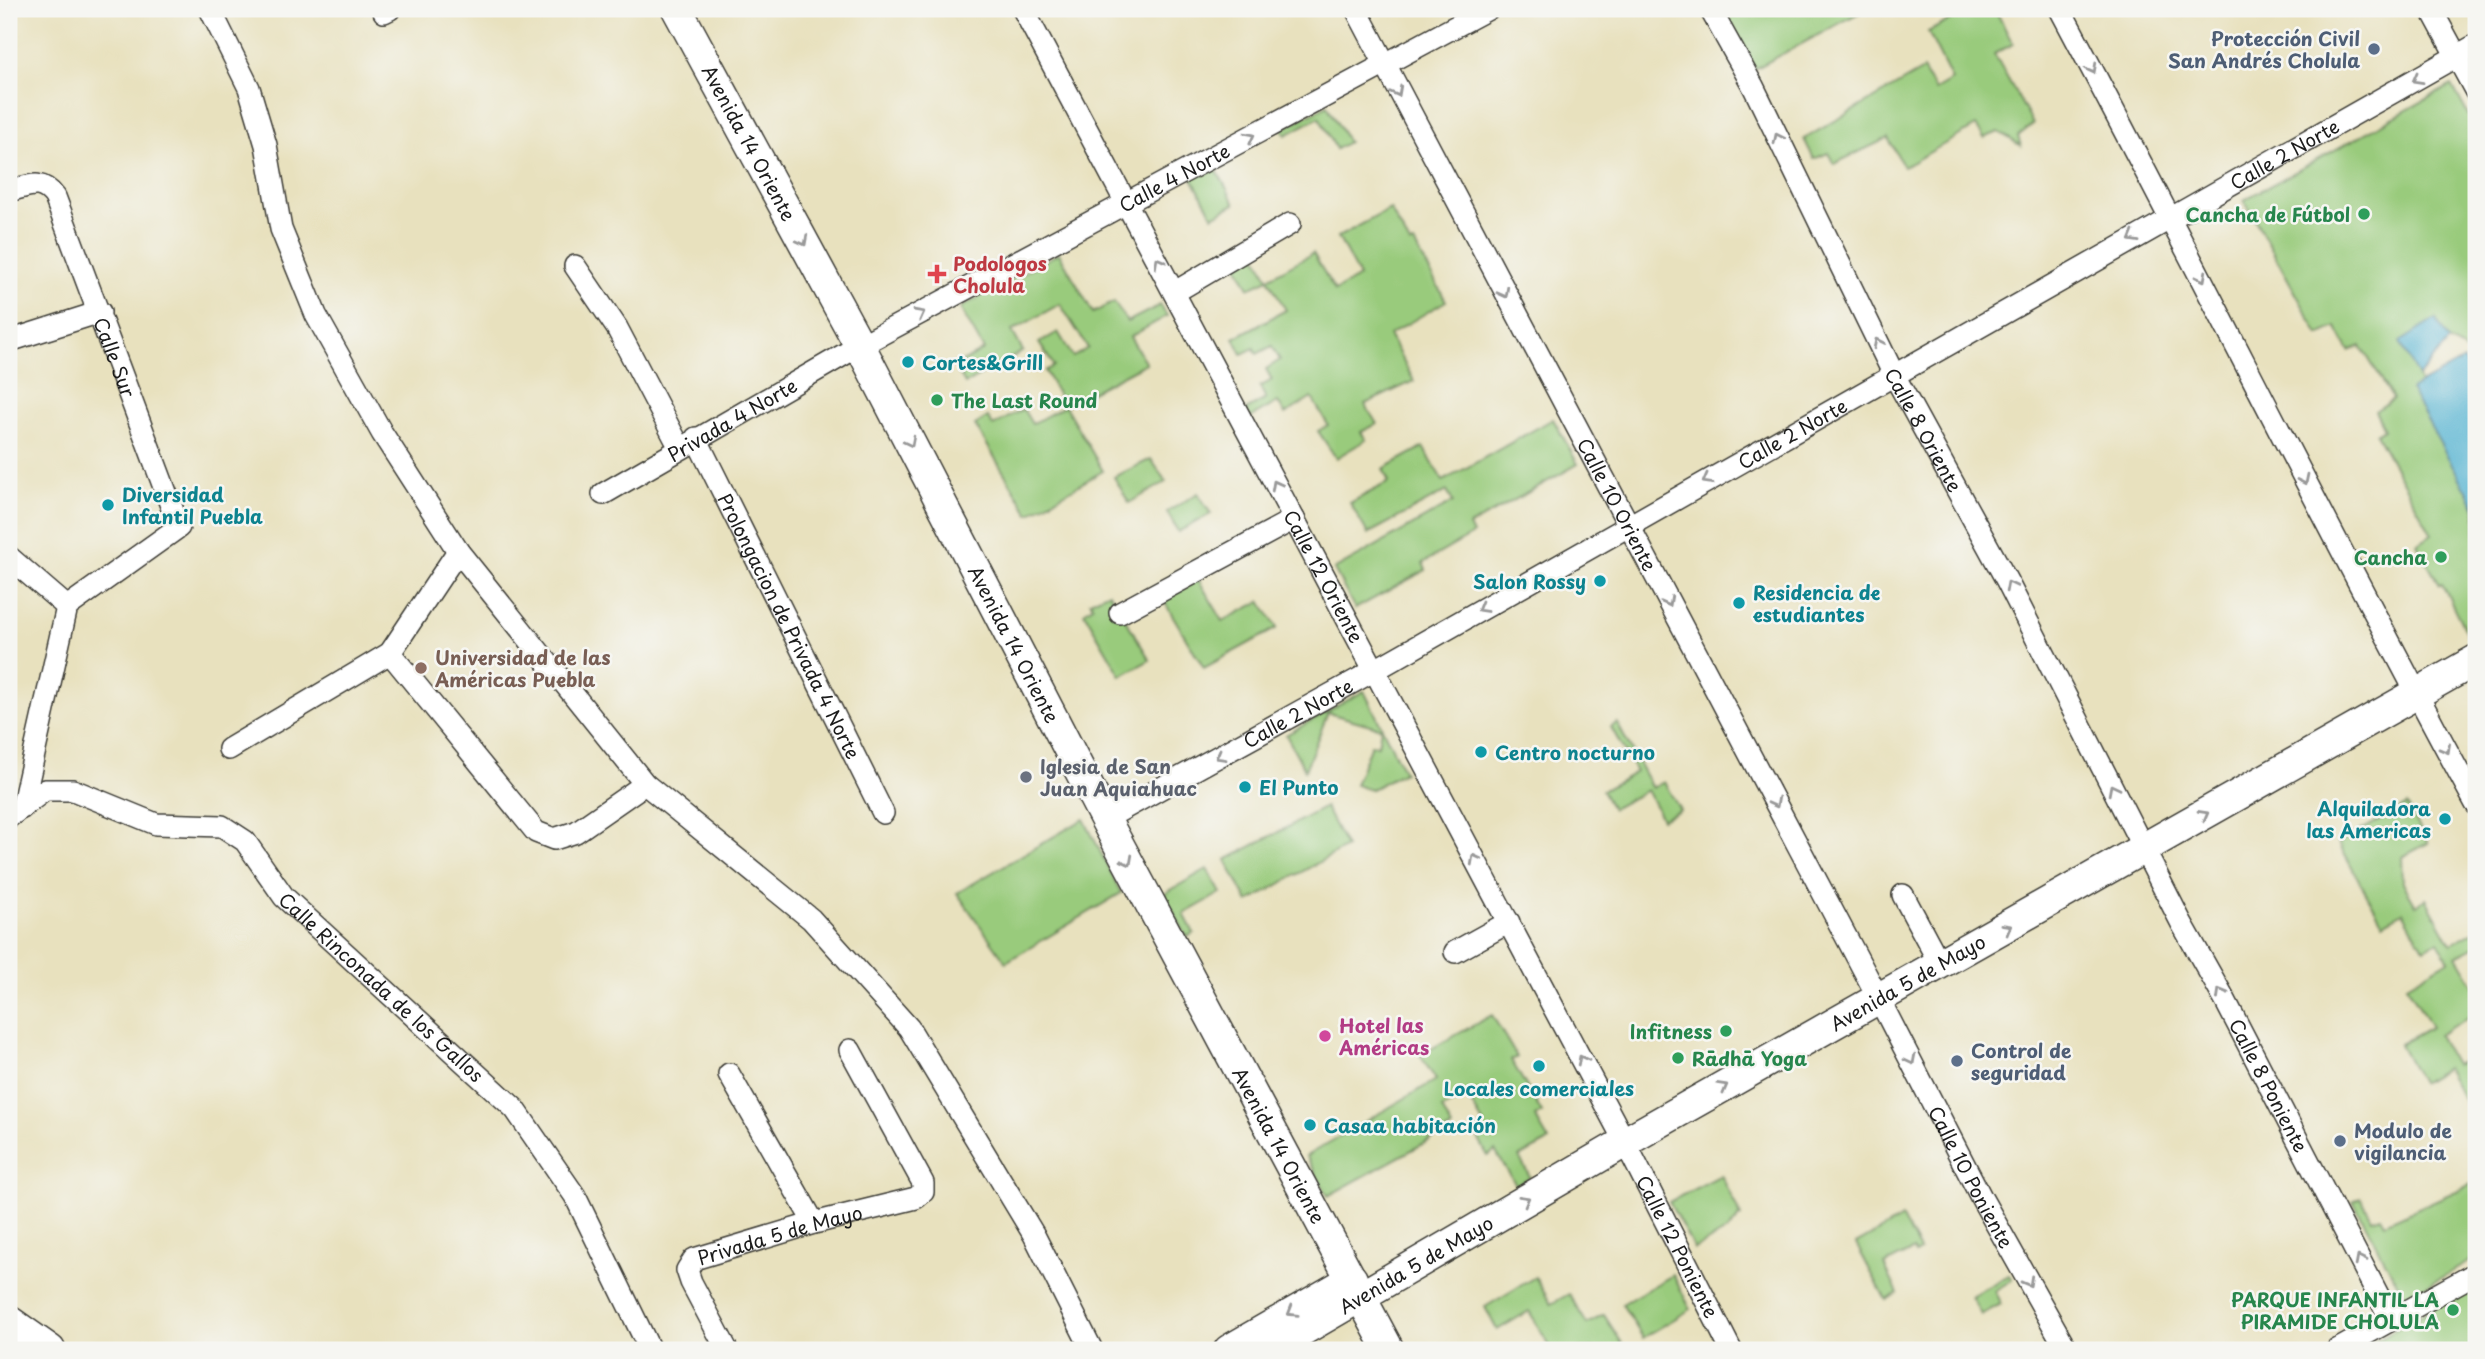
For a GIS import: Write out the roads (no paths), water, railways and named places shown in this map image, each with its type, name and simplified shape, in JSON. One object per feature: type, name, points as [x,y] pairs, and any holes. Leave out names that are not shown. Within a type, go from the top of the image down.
[{"type":"main road","name":"Avenida 14 Oriente","points":[[677,9],[860,346],[1105,819],[1389,1350]]},
{"type":"main road","name":"Avenida 5 de Mayo","points":[[1229,1350],[1356,1287],[1625,1142],[1941,966],[2476,660]]},
{"type":"main road","name":"Avenida 5 de Mayo","points":[[1269,1350],[1356,1287]]},
{"type":"main road","points":[[9,1321],[50,1350]]},
{"type":"street","points":[[210,9],[249,88],[266,145],[281,229],[316,315],[382,433],[458,551],[645,785],[811,919],[909,1028],[1034,1235],[1092,1350]]},
{"type":"street","name":"Calle 12 Oriente","points":[[1023,9],[1625,1142]]},
{"type":"street","name":"Calle 10 Oriente","points":[[1356,9],[1879,999]]},
{"type":"street","name":"Calle 4 Norte","points":[[860,346],[1488,9]]},
{"type":"street","name":"Calle 8 Oriente","points":[[1710,9],[1752,86],[1894,375],[2007,581],[2144,850]]},
{"type":"street","points":[[2060,9],[2170,216],[2335,543],[2476,804]]},
{"type":"street","points":[[2431,9],[2476,92]]},
{"type":"street","name":"Calle 2 Norte","points":[[1105,819],[1375,670],[2170,216],[2476,45]]},
{"type":"street","name":"Calle Sur","points":[[9,191],[34,183],[48,188],[55,197],[178,527],[67,607]]},
{"type":"street","points":[[1175,292],[1290,224]]},
{"type":"street","name":"Prolongacion de Privada 4 Norte","points":[[575,266],[688,443],[883,813]]},
{"type":"street","points":[[9,341],[100,312]]},
{"type":"street","name":"Privada 4 Norte","points":[[603,494],[860,346]]},
{"type":"street","points":[[1120,613],[1294,519]]},
{"type":"street","points":[[229,749],[390,653],[458,551]]},
{"type":"street","points":[[9,557],[67,607],[15,812]]},
{"type":"street","points":[[390,653],[536,832],[554,839],[576,832],[645,785]]},
{"type":"street","name":"Calle Rinconada de los Gallos","points":[[15,812],[46,790],[73,790],[156,824],[222,826],[245,841],[284,897],[515,1109],[575,1196],[650,1350]]},
{"type":"street","name":"Calle 8 Poniente","points":[[2144,850],[2391,1320]]},
{"type":"street","points":[[1903,895],[1941,966]]},
{"type":"street","points":[[1455,952],[1509,922]]},
{"type":"street","name":"Calle 10 Poniente","points":[[1879,999],[1982,1199],[2067,1350]]},
{"type":"street","name":"Privada 5 de Mayo","points":[[727,1350],[687,1270],[694,1259],[814,1223],[916,1198],[923,1192],[923,1183],[850,1050]]},
{"type":"street","points":[[729,1074],[814,1223]]},
{"type":"street","name":"Calle 12 Poniente","points":[[1625,1142],[1731,1350]]},
{"type":"street","points":[[2337,1350],[2476,1273]]},
{"type":"water","points":[[2436,319],[2449,341],[2418,377],[2400,342]]},
{"type":"water","points":[[2463,360],[2476,383],[2476,507],[2410,390]]},
{"type":"place","name":"Protección Civil San Andrés Cholula","points":[[2374,49]]},
{"type":"place","name":"Cancha de Fútbol","points":[[2364,214]]},
{"type":"place","name":"Podologos Cholula","points":[[937,274]]},
{"type":"place","name":"Cortes&Grill","points":[[908,362]]},
{"type":"place","name":"The Last Round","points":[[937,400]]},
{"type":"place","name":"Diversidad Infantil Puebla","points":[[108,505]]},
{"type":"place","name":"Cancha","points":[[2441,557]]},
{"type":"place","name":"Salon Rossy","points":[[1600,581]]},
{"type":"place","name":"Residencia de estudiantes","points":[[1739,603]]},
{"type":"place","name":"Universidad de las Américas Puebla","points":[[421,668]]},
{"type":"place","name":"Centro nocturno","points":[[1481,752]]},
{"type":"place","name":"Iglesia de San Juan Aquiahuac","points":[[1026,777]]},
{"type":"place","name":"El Punto","points":[[1245,787]]},
{"type":"place","name":"Alquiladora las Americas","points":[[2445,819]]},
{"type":"place","name":"Infitness","points":[[1726,1031]]},
{"type":"place","name":"Hotel las Américas","points":[[1325,1036]]},
{"type":"place","name":"Rādhā Yoga","points":[[1678,1058]]},
{"type":"place","name":"Control de seguridad","points":[[1957,1061]]},
{"type":"place","name":"Locales comerciales","points":[[1539,1066]]},
{"type":"place","name":"Casaa habitación","points":[[1310,1125]]},
{"type":"place","name":"Modulo de vigilancia","points":[[2340,1141]]},
{"type":"place","name":"PARQUE INFANTIL LA PIRAMIDE CHOLULA","points":[[2453,1310]]}]
